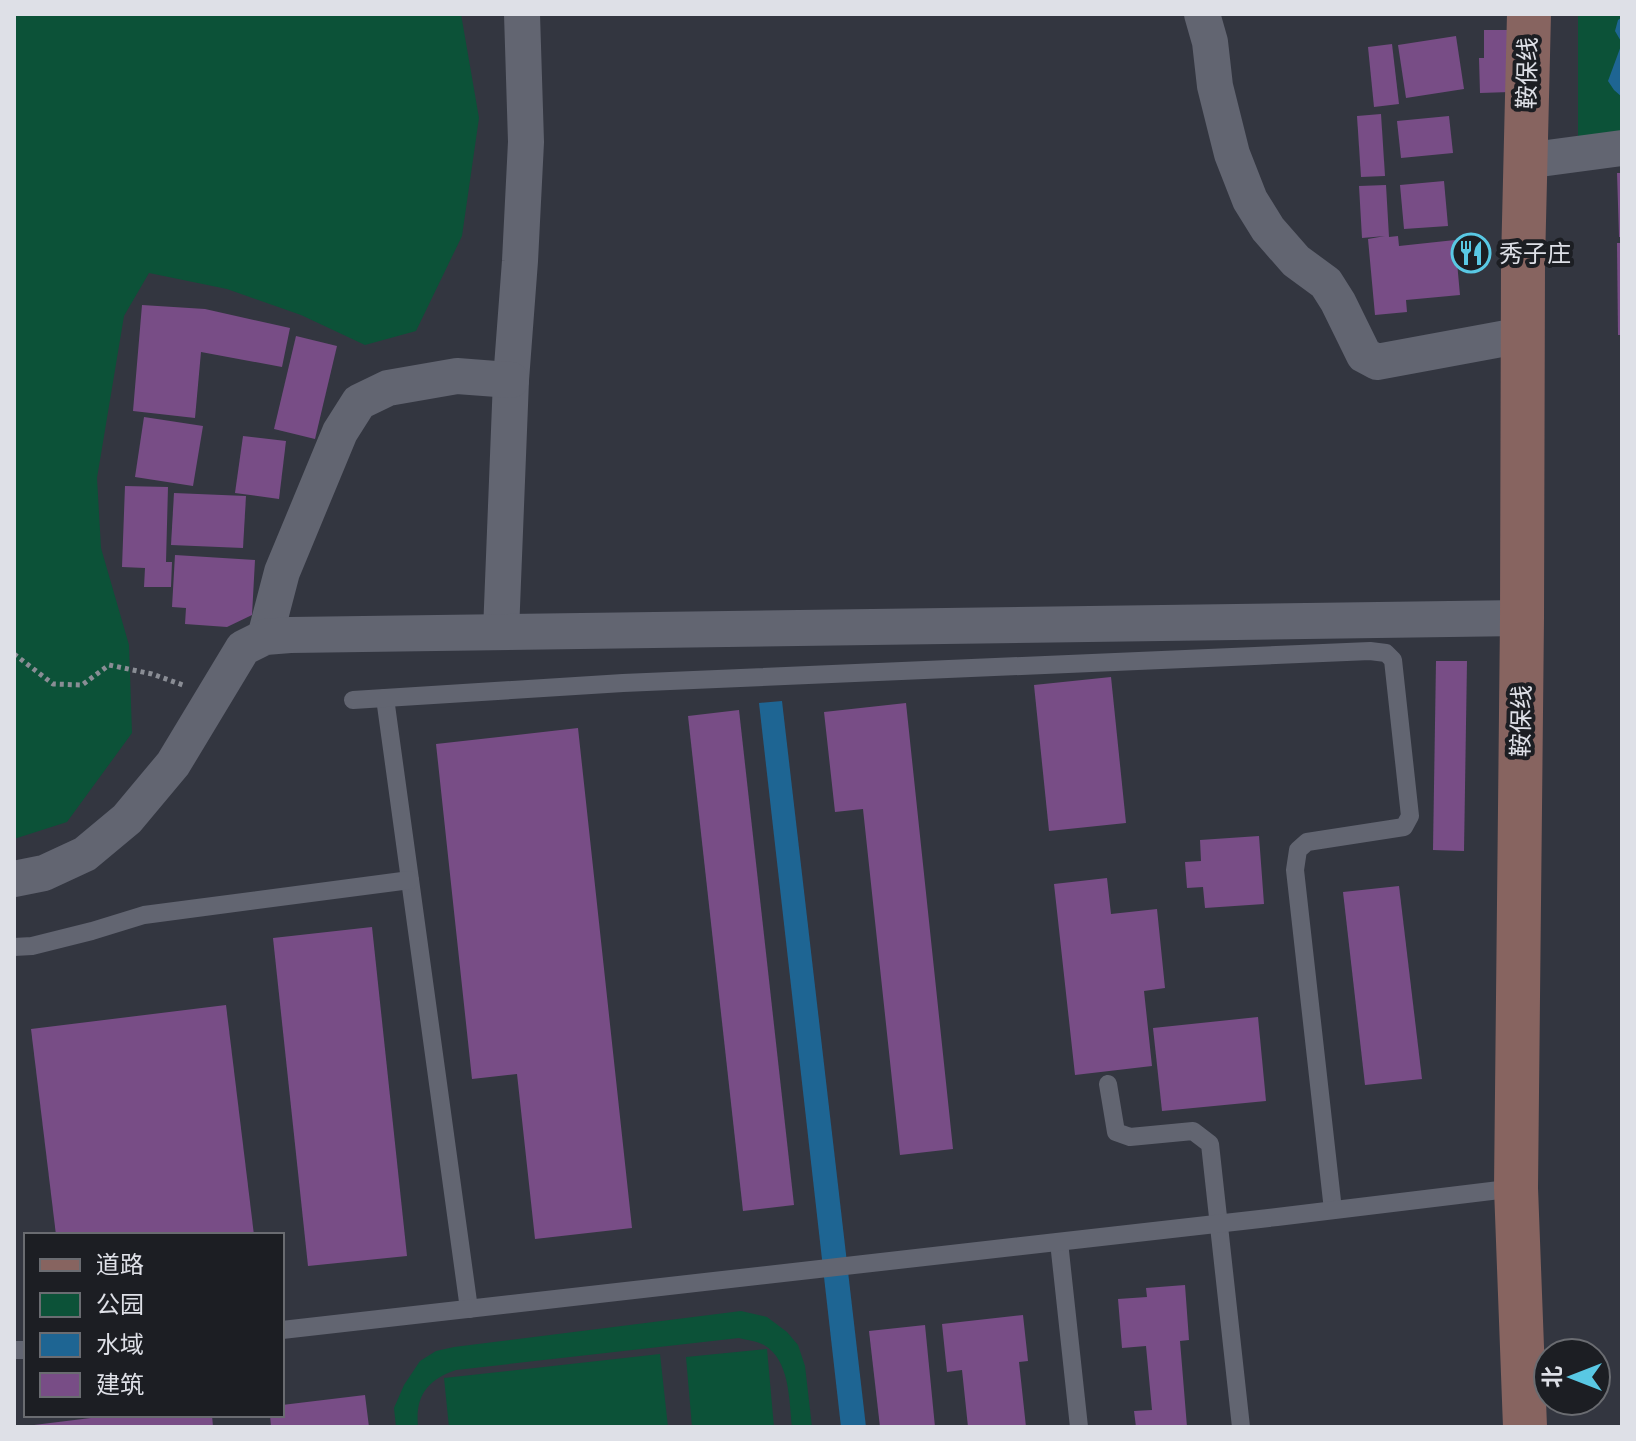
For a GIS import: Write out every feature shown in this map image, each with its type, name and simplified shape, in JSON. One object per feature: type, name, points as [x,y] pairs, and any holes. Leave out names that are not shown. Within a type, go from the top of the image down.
[{"type":"main road","name":"鞍保线","points":[[1525,1427],[1516,1188],[1523,335],[1529,14]]},
{"type":"street","points":[[501,632],[511,380],[526,142],[522,14]]},
{"type":"street","points":[[1202,14],[1210,42],[1215,86],[1229,140],[1250,200],[1268,229],[1296,261],[1326,283],[1364,355],[1377,362],[1523,335]]},
{"type":"street","points":[[1525,161],[1622,148]]},
{"type":"street","points":[[265,637],[282,572],[340,432],[359,402],[388,388],[457,376],[511,380]]},
{"type":"street","points":[[14,879],[44,873],[85,854],[127,819],[173,764],[243,648],[265,637],[1522,618]]},
{"type":"lane","points":[[353,700],[623,683],[1386,653],[1393,660],[1410,816],[1404,827],[1307,842],[1298,850],[1295,870],[1333,1210]]},
{"type":"lane","points":[[385,698],[469,1309]]},
{"type":"lane","points":[[14,947],[32,946],[144,915],[410,880]]},
{"type":"lane","points":[[1108,1084],[1116,1132],[1130,1137],[1193,1131],[1210,1144],[1241,1427]]},
{"type":"lane","points":[[284,1330],[1516,1188]]},
{"type":"lane","points":[[1059,1242],[1079,1427]]},
{"type":"path","points":[[14,654],[53,684],[82,685],[109,665],[152,674],[180,685],[220,689]]},
{"type":"green space","points":[[14,14],[461,14],[479,118],[462,236],[416,331],[365,345],[301,315],[227,289],[149,273],[124,316],[97,478],[101,548],[129,645],[132,733],[67,822],[14,839]]},
{"type":"green space","points":[[1578,14],[1622,14],[1622,132],[1578,137]]},
{"type":"green space","points":[[741,1311],[767,1317],[798,1345],[805,1366],[812,1427],[792,1427],[787,1382],[773,1352],[761,1344],[739,1338],[456,1370],[437,1379],[425,1391],[419,1406],[418,1427],[396,1427],[394,1408],[404,1385],[420,1361],[436,1351]]},
{"type":"green space","points":[[767,1349],[774,1427],[692,1427],[686,1357]]},
{"type":"green space","points":[[660,1354],[668,1427],[449,1427],[444,1378]]},
{"type":"water","points":[[1622,17],[1622,43],[1615,31]]},
{"type":"water","points":[[1622,43],[1622,97],[1608,81]]},
{"type":"water","points":[[782,701],[866,1427],[841,1427],[759,703]]},
{"type":"building","points":[[1484,30],[1508,30],[1510,92],[1480,93],[1479,58],[1484,58]]},
{"type":"building","points":[[1456,36],[1464,89],[1406,98],[1398,45]]},
{"type":"building","points":[[1392,44],[1399,104],[1374,107],[1368,47]]},
{"type":"building","points":[[1381,114],[1385,176],[1361,177],[1357,116]]},
{"type":"building","points":[[1449,116],[1453,153],[1401,158],[1397,121]]},
{"type":"building","points":[[1617,173],[1622,173],[1622,237],[1619,237]]},
{"type":"building","points":[[1444,181],[1448,226],[1404,229],[1400,185]]},
{"type":"building","points":[[1386,185],[1389,237],[1398,236],[1399,246],[1455,240],[1460,295],[1406,300],[1407,312],[1375,315],[1368,239],[1385,236],[1362,238],[1359,186]]},
{"type":"building","points":[[1617,243],[1622,243],[1622,335],[1618,335]]},
{"type":"building","points":[[142,305],[205,309],[290,328],[282,367],[201,352],[195,418],[133,411]]},
{"type":"building","points":[[296,336],[337,346],[315,439],[274,429]]},
{"type":"building","points":[[144,417],[203,426],[193,486],[135,477]]},
{"type":"building","points":[[243,436],[286,441],[279,499],[235,493]]},
{"type":"building","points":[[125,486],[168,487],[166,562],[172,562],[171,587],[144,587],[145,568],[122,567]]},
{"type":"building","points":[[174,493],[246,496],[243,548],[171,545]]},
{"type":"building","points":[[175,555],[255,560],[252,615],[227,627],[185,624],[186,608],[172,607]]},
{"type":"building","points":[[1436,661],[1467,661],[1464,851],[1433,850]]},
{"type":"building","points":[[1111,677],[1126,823],[1049,831],[1034,685]]},
{"type":"building","points":[[906,703],[953,1149],[900,1155],[863,809],[835,812],[824,712]]},
{"type":"building","points":[[739,710],[794,1205],[743,1211],[688,716]]},
{"type":"building","points":[[578,728],[632,1228],[535,1239],[517,1074],[472,1079],[436,744]]},
{"type":"building","points":[[1259,836],[1264,904],[1205,908],[1203,887],[1187,888],[1185,862],[1201,861],[1200,840]]},
{"type":"building","points":[[1107,878],[1111,914],[1157,909],[1165,988],[1144,991],[1152,1066],[1075,1075],[1054,884]]},
{"type":"building","points":[[1399,886],[1422,1079],[1365,1085],[1343,892]]},
{"type":"building","points":[[372,927],[407,1256],[308,1266],[273,938]]},
{"type":"building","points":[[226,1005],[254,1233],[56,1233],[31,1029]]},
{"type":"building","points":[[1258,1017],[1266,1101],[1162,1111],[1153,1028]]},
{"type":"building","points":[[1185,1285],[1189,1340],[1180,1341],[1187,1427],[1136,1427],[1134,1411],[1152,1410],[1146,1346],[1122,1348],[1118,1299],[1147,1297],[1146,1288]]},
{"type":"building","points":[[1023,1315],[1028,1361],[1019,1362],[1026,1427],[968,1427],[962,1370],[947,1372],[942,1324]]},
{"type":"building","points":[[925,1325],[935,1427],[880,1427],[869,1331]]},
{"type":"building","points":[[365,1395],[369,1427],[271,1427],[270,1417],[284,1417],[284,1405]]},
{"type":"building","points":[[99,1417],[212,1417],[213,1427],[34,1427]]},
{"type":"place","name":"秀子庄","points":[[1471,253]]}]
